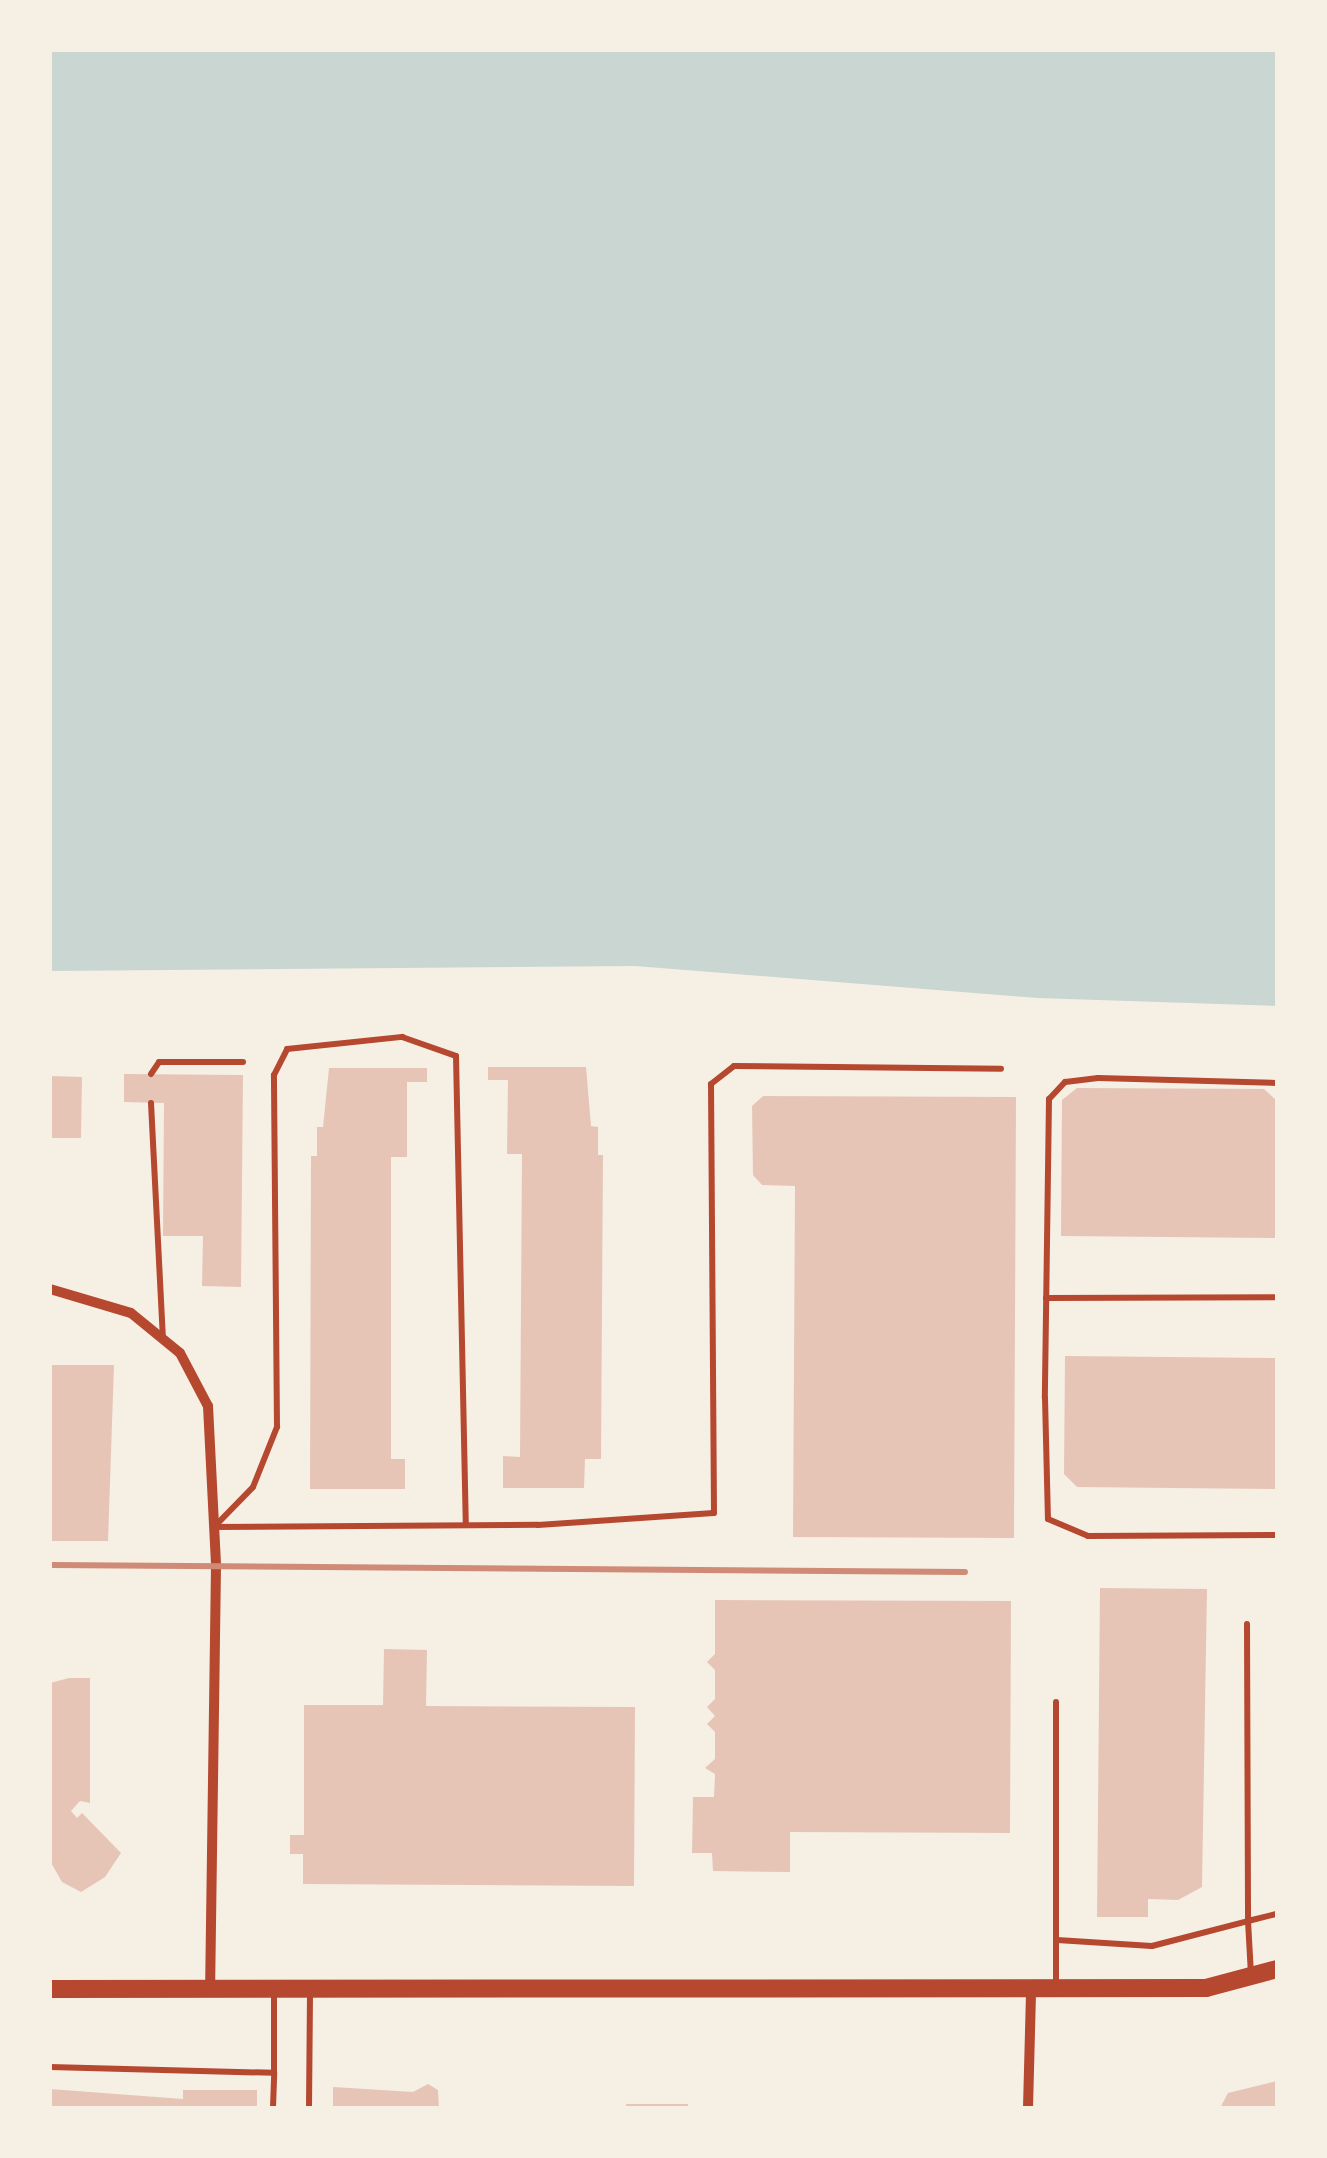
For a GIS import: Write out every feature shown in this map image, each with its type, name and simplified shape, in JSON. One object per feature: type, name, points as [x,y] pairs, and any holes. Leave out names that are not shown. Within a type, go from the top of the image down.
[{"type":"street","points":[[50,1288],[131,1313],[180,1353],[208,1406],[214,1527],[210,1990]]},
{"type":"street","points":[[50,1989],[1031,1991],[1206,1988],[1277,1969]]},
{"type":"street","points":[[1028,2108],[1031,1991]]},
{"type":"lane","points":[[214,1527],[252,1487],[277,1428],[274,1075],[288,1049],[402,1037],[456,1056],[466,1526]]},
{"type":"lane","points":[[152,1074],[159,1062],[243,1062]]},
{"type":"lane","points":[[214,1527],[466,1526],[714,1512],[710,1084],[734,1066],[1001,1069]]},
{"type":"lane","points":[[1277,1084],[1065,1082],[1050,1099],[1046,1298],[1048,1519],[1088,1536],[1277,1536]]},
{"type":"lane","points":[[151,1103],[164,1340]]},
{"type":"lane","points":[[1046,1298],[1277,1297]]},
{"type":"lane","points":[[1247,1624],[1251,1976]]},
{"type":"lane","points":[[1056,1702],[1056,1990]]},
{"type":"lane","points":[[1058,1940],[1152,1946],[1277,1914]]},
{"type":"lane","points":[[273,2108],[274,1990]]},
{"type":"lane","points":[[309,2108],[310,1990]]},
{"type":"lane","points":[[50,2067],[274,2072]]},
{"type":"shaded area","points":[[50,50],[1277,50],[1277,1006],[1038,998],[635,966],[50,971]]},
{"type":"building","points":[[488,1067],[586,1067],[591,1126],[598,1127],[598,1155],[603,1155],[601,1459],[585,1459],[584,1488],[503,1488],[503,1456],[520,1457],[522,1154],[507,1154],[508,1080],[488,1080]]},
{"type":"building","points":[[329,1068],[427,1068],[427,1082],[407,1082],[407,1157],[391,1157],[391,1459],[405,1459],[405,1489],[310,1489],[311,1156],[317,1156],[317,1127],[323,1127]]},
{"type":"building","points":[[124,1074],[243,1075],[241,1287],[202,1286],[203,1236],[163,1236],[164,1103],[124,1102]]},
{"type":"building","points":[[50,1076],[82,1077],[81,1138],[50,1138]]},
{"type":"building","points":[[1077,1088],[1264,1089],[1276,1100],[1277,1238],[1061,1236],[1062,1100]]},
{"type":"building","points":[[763,1096],[1016,1097],[1014,1538],[793,1537],[795,1186],[762,1185],[753,1175],[752,1106]]},
{"type":"building","points":[[1065,1356],[1277,1358],[1277,1489],[1077,1487],[1064,1474]]},
{"type":"building","points":[[50,1365],[114,1365],[108,1541],[50,1541]]},
{"type":"building","points":[[1100,1588],[1207,1589],[1202,1887],[1178,1900],[1148,1899],[1148,1917],[1097,1917]]},
{"type":"building","points":[[715,1600],[1011,1601],[1010,1833],[790,1832],[790,1872],[713,1871],[712,1853],[692,1853],[693,1797],[714,1797],[715,1774],[705,1768],[715,1759],[715,1732],[707,1724],[715,1716],[707,1707],[715,1699],[715,1670],[707,1662],[715,1654]]},
{"type":"building","points":[[384,1649],[427,1650],[426,1706],[635,1707],[634,1886],[303,1884],[303,1854],[290,1854],[290,1835],[304,1835],[304,1705],[383,1705]]},
{"type":"building","points":[[90,1678],[90,1803],[80,1801],[71,1811],[77,1818],[82,1813],[121,1853],[105,1877],[81,1892],[62,1882],[50,1861],[50,1683]]},
{"type":"building","points":[[1277,2081],[1277,2108],[1220,2108],[1228,2093]]},
{"type":"building","points":[[428,2084],[438,2090],[439,2108],[333,2108],[333,2087],[413,2092]]},
{"type":"building","points":[[50,2089],[183,2099],[183,2090],[257,2090],[257,2108],[50,2108]]},
{"type":"building","points":[[626,2104],[688,2104],[688,2108],[626,2108]]},
{"type":"railway","points":[[50,1565],[965,1572]]}]
